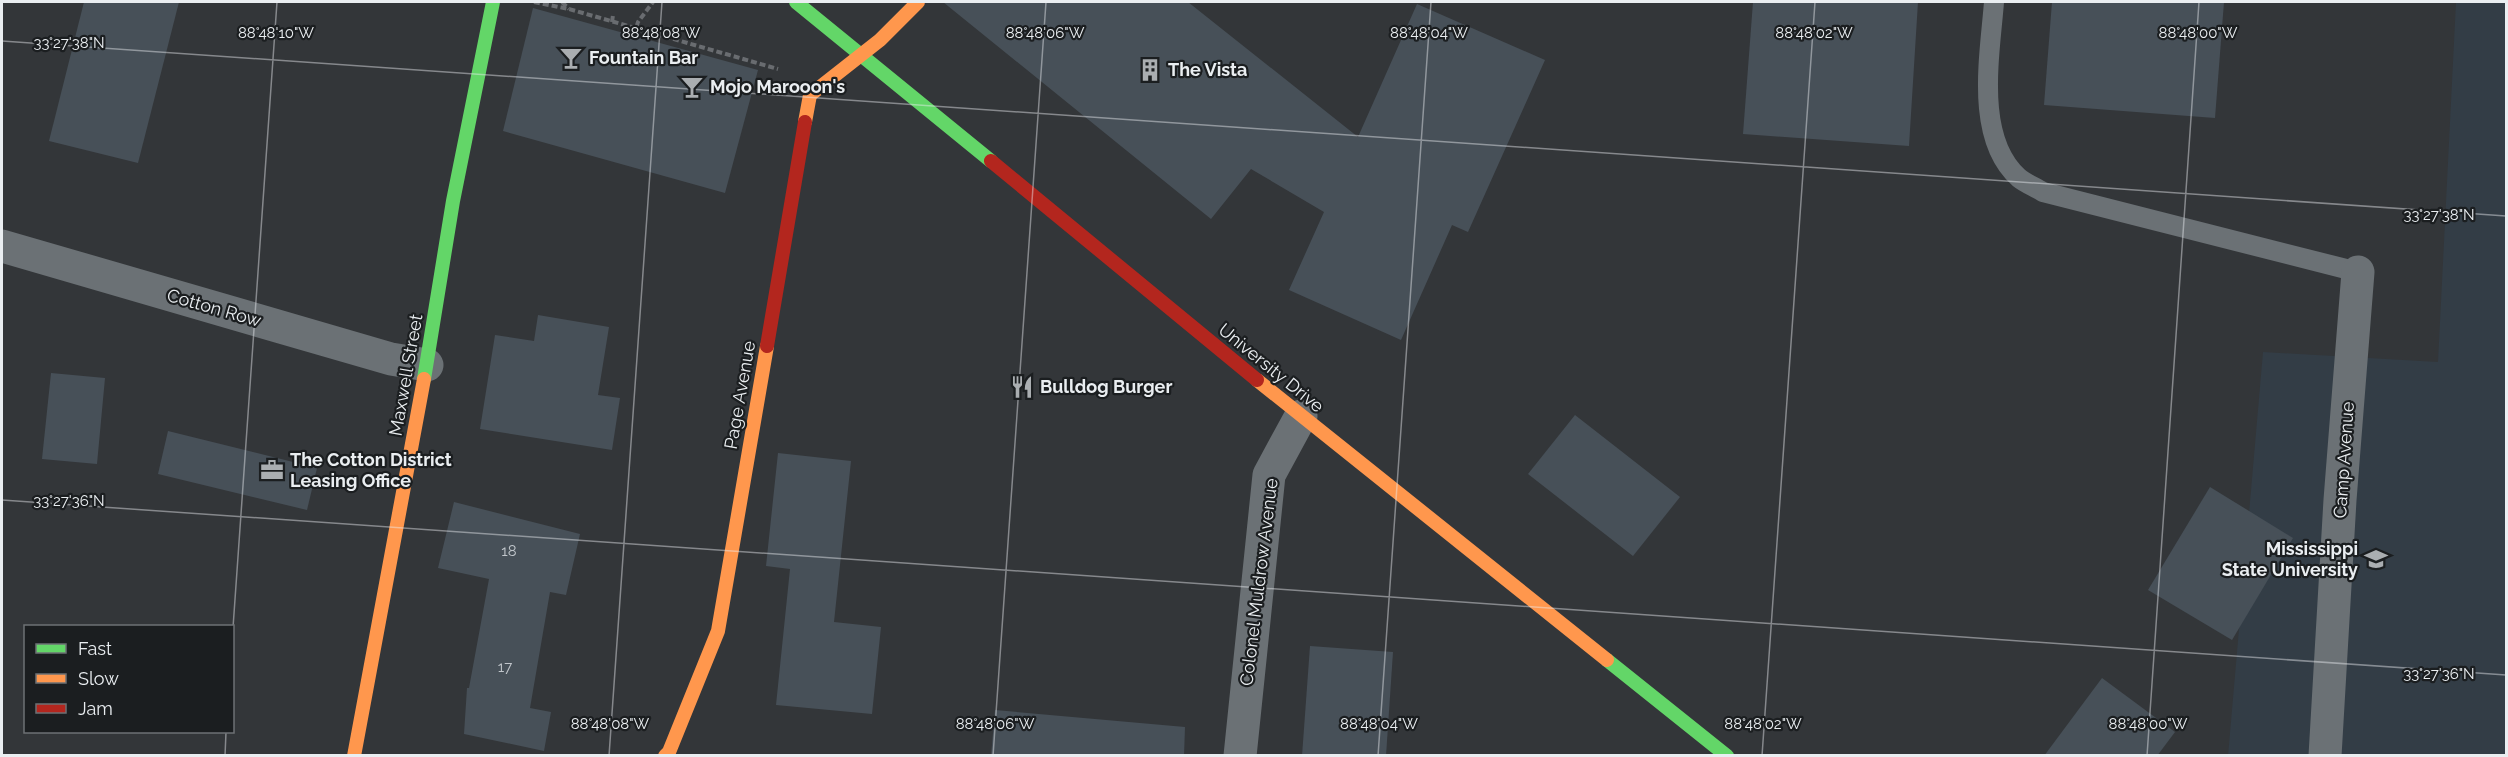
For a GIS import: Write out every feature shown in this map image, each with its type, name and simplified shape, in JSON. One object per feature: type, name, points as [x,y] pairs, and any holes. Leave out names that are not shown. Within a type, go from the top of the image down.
[{"type":"street","name":"Maxwell Street","points":[[354,756],[428,365],[453,201],[492,2]]},
{"type":"street","name":"University Drive","points":[[796,2],[1301,416],[1727,756]]},
{"type":"street","name":"Page Avenue","points":[[668,754],[718,631],[810,95],[861,55],[918,2]]},
{"type":"street","name":"Cotton Row","points":[[2,246],[390,359],[428,365]]},
{"type":"street","name":"Camp Avenue","points":[[2325,756],[2340,500],[2358,272]]},
{"type":"street","name":"Colonel Muldrow Avenue","points":[[1240,756],[1269,475],[1301,416]]},
{"type":"lane","points":[[1994,2],[1989,76],[1990,128],[1999,152],[2019,178],[2043,192],[2358,272]]},
{"type":"path","points":[[533,2],[569,9],[780,70]]},
{"type":"path","points":[[562,2],[569,9]]},
{"type":"path","points":[[634,35],[638,22],[653,2]]},
{"type":"path","points":[[612,22],[613,15]]},
{"type":"shaded area","name":"Mississippi State University","points":[[2456,2],[2506,2],[2506,755],[2228,756],[2263,352],[2438,362]]},
{"type":"building","points":[[84,2],[179,2],[138,163],[49,141]]},
{"type":"building","points":[[943,2],[1188,2],[1358,137],[1417,4],[1545,60],[1468,232],[1452,225],[1401,340],[1289,290],[1324,212],[1251,169],[1211,219]]},
{"type":"building","points":[[1753,2],[1918,2],[1909,146],[1743,134]]},
{"type":"building","points":[[2052,2],[2224,2],[2215,118],[2044,105]]},
{"type":"building","points":[[533,8],[758,70],[725,193],[503,131]]},
{"type":"building","points":[[538,315],[609,327],[598,395],[620,398],[612,450],[480,429],[495,335],[534,341]]},
{"type":"building","points":[[51,373],[105,378],[97,464],[42,459]]},
{"type":"building","points":[[1575,415],[1680,497],[1633,556],[1528,474]]},
{"type":"building","points":[[168,431],[317,468],[307,510],[158,474]]},
{"type":"building","points":[[778,453],[851,461],[834,622],[881,627],[872,714],[776,705],[790,569],[766,566]]},
{"type":"building","points":[[2210,487],[2293,538],[2232,640],[2148,590]]},
{"type":"building","points":[[454,502],[580,534],[566,595],[550,592],[530,708],[551,712],[544,751],[464,734],[467,688],[469,688],[489,579],[438,568]]},
{"type":"building","points":[[1310,646],[1393,652],[1386,756],[1302,756]]},
{"type":"building","points":[[2102,678],[2175,732],[2157,756],[2044,756]]},
{"type":"building","points":[[995,710],[1185,727],[1184,756],[991,756]]},
{"type":"traffic: fast","points":[[424,379],[453,201],[493,2]]},
{"type":"traffic: fast","points":[[796,2],[991,161]]},
{"type":"traffic: fast","points":[[1607,660],[1727,756]]},
{"type":"traffic: slow","points":[[805,122],[810,95],[880,40],[918,2]]},
{"type":"traffic: slow","points":[[665,756],[669,752],[718,631],[767,346]]},
{"type":"traffic: slow","points":[[354,756],[424,379]]},
{"type":"traffic: slow","points":[[1257,380],[1607,660]]},
{"type":"traffic: jam","points":[[767,346],[805,122]]},
{"type":"traffic: jam","points":[[991,161],[1257,380]]},
{"type":"place","name":"Fountain Bar","points":[[571,58]]},
{"type":"place","name":"The Vista","points":[[1150,70]]},
{"type":"place","name":"Mojo Marooon's","points":[[692,87]]},
{"type":"place","name":"Bulldog Burger","points":[[1022,387]]},
{"type":"place","name":"The Cotton District Leasing Office","points":[[272,470]]},
{"type":"place","name":"Mississippi State University","points":[[2376,559]]}]
